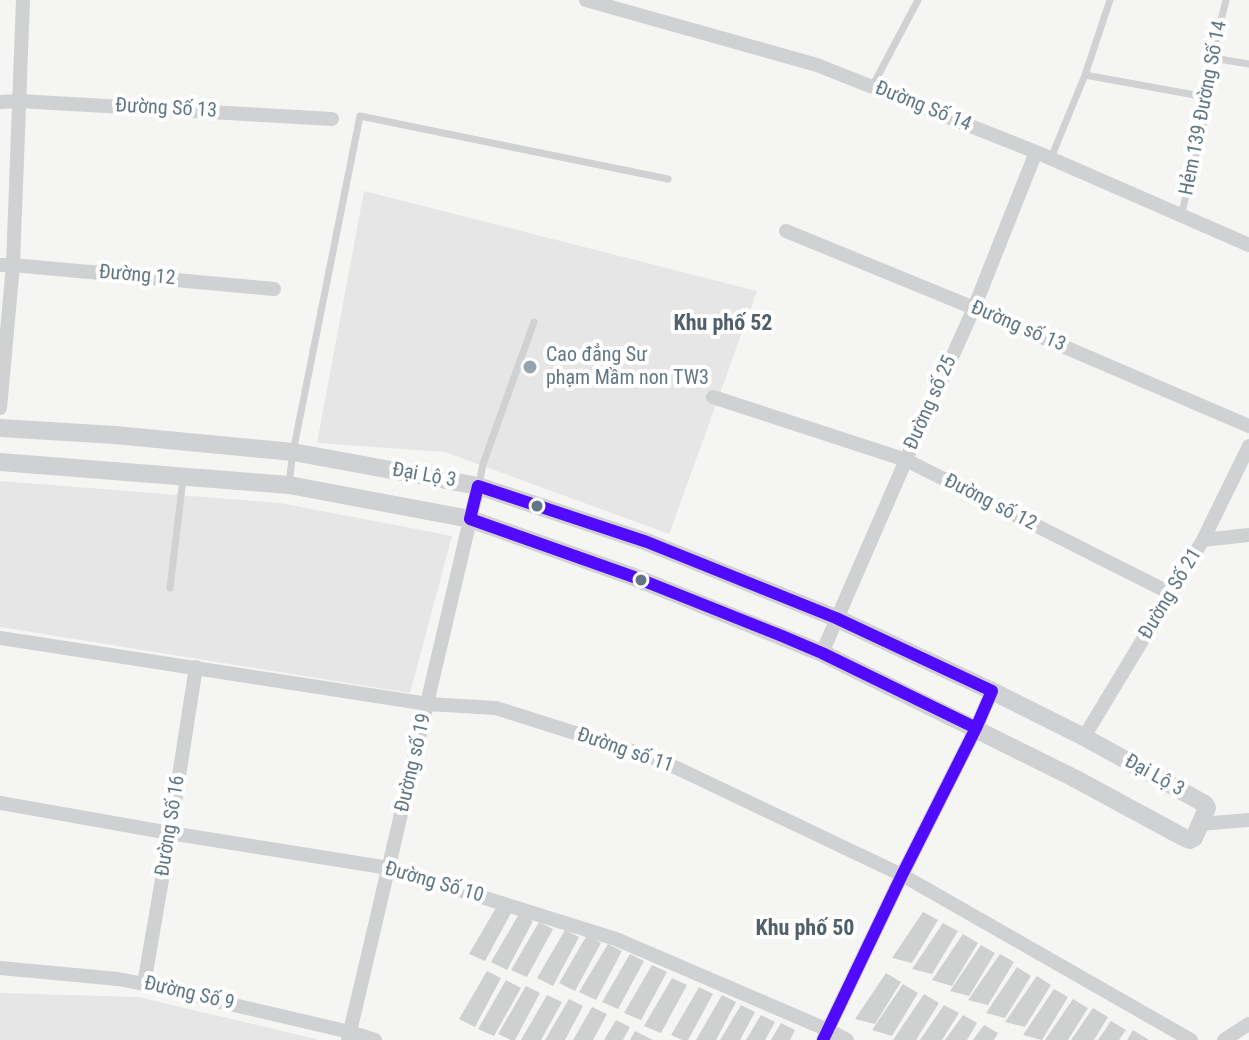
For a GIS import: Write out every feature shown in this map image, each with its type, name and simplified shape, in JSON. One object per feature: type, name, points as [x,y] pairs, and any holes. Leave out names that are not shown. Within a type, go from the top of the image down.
[{"type":"street","points":[[0,408],[23,0]]},
{"type":"street","name":"Đường Số 14","points":[[586,0],[817,65],[1051,158],[1249,245]]},
{"type":"street","name":"Đường Số 13","points":[[0,102],[332,119]]},
{"type":"street","name":"Đường số 25","points":[[822,653],[974,308],[1036,152]]},
{"type":"street","name":"Đường số 13","points":[[786,231],[1249,426]]},
{"type":"street","name":"Đường 12","points":[[6,265],[274,289]]},
{"type":"street","name":"Đường số 12","points":[[713,397],[906,460],[1170,593]]},
{"type":"street","name":"Đại Lộ 3","points":[[0,428],[115,435],[293,452],[478,486],[647,542],[836,618],[1084,737],[1206,804],[1207,808],[1194,838],[1190,840],[976,728],[822,653],[634,577],[470,519],[289,485],[0,462]]},
{"type":"street","name":"Đường Số 21","points":[[1084,737],[1203,540],[1249,446]]},
{"type":"street","name":"Đường số 19","points":[[349,1036],[478,486]]},
{"type":"street","points":[[1203,540],[1249,535]]},
{"type":"street","name":"Đường số 11","points":[[0,638],[428,704],[496,708],[660,760],[902,875],[1191,1040]]},
{"type":"street","name":"Đường Số 16","points":[[144,984],[196,667]]},
{"type":"street","points":[[826,1035],[992,691]]},
{"type":"street","name":"Đường Số 10","points":[[0,803],[389,868],[616,939],[826,1035],[847,1040]]},
{"type":"street","points":[[1200,824],[1249,820]]},
{"type":"street","name":"Đường Số 9","points":[[0,968],[118,979],[375,1040]]},
{"type":"street","points":[[1224,1040],[1249,1024]]},
{"type":"lane","points":[[872,87],[918,0]]},
{"type":"lane","points":[[1051,158],[1085,75],[1110,0]]},
{"type":"lane","name":"Hẻm 139 Đường Số 14","points":[[1181,216],[1205,117],[1213,53],[1226,0]]},
{"type":"lane","points":[[1214,62],[1219,59],[1249,64]]},
{"type":"lane","points":[[1085,75],[1206,97]]},
{"type":"lane","points":[[289,485],[360,116],[668,179]]},
{"type":"lane","points":[[478,486],[534,322]]},
{"type":"lane","points":[[170,588],[183,477]]},
{"type":"shaded area","name":"Cao đẳng Sư phạm Mầm non TW3","points":[[364,191],[757,291],[669,534],[445,452],[317,443]]},
{"type":"shaded area","points":[[0,481],[280,503],[452,536],[410,693],[0,627]]},
{"type":"shaded area","points":[[0,993],[138,997],[316,1040],[0,1040]]},
{"type":"building","points":[[497,906],[511,913],[485,961],[469,954]]},
{"type":"building","points":[[923,912],[938,920],[912,963],[892,958]]},
{"type":"building","points":[[519,914],[533,921],[507,970],[491,962]]},
{"type":"building","points":[[539,922],[553,929],[527,977],[511,970]]},
{"type":"building","points":[[943,923],[958,931],[932,974],[912,969]]},
{"type":"building","points":[[565,930],[579,937],[553,986],[537,978]]},
{"type":"building","points":[[963,934],[978,943],[952,986],[932,980]]},
{"type":"building","points":[[587,935],[601,943],[575,991],[559,983]]},
{"type":"building","points":[[608,944],[622,951],[596,1000],[579,992]]},
{"type":"building","points":[[981,945],[995,953],[969,996],[950,991]]},
{"type":"building","points":[[630,954],[644,961],[618,1009],[602,1002]]},
{"type":"building","points":[[1000,954],[1014,962],[988,1005],[968,1000]]},
{"type":"building","points":[[652,965],[667,972],[641,1020],[624,1013]]},
{"type":"building","points":[[1017,967],[1031,976],[1005,1018],[986,1013]]},
{"type":"building","points":[[487,971],[501,978],[475,1027],[459,1019]]},
{"type":"building","points":[[886,973],[901,982],[875,1024],[855,1019]]},
{"type":"building","points":[[1037,976],[1051,985],[1025,1027],[1005,1022]]},
{"type":"building","points":[[672,978],[687,985],[661,1033],[644,1026]]},
{"type":"building","points":[[506,980],[521,988],[494,1036],[478,1029]]},
{"type":"building","points":[[903,984],[918,993],[892,1036],[872,1030]]},
{"type":"building","points":[[526,986],[540,993],[515,1040],[511,1040],[498,1034]]},
{"type":"building","points":[[699,987],[713,994],[688,1040],[682,1040],[671,1035]]},
{"type":"building","points":[[1054,989],[1068,997],[1042,1040],[1023,1035]]},
{"type":"building","points":[[924,994],[939,1003],[916,1040],[893,1040]]},
{"type":"building","points":[[547,995],[562,1002],[541,1040],[521,1040]]},
{"type":"building","points":[[722,995],[736,1002],[716,1040],[696,1040]]},
{"type":"building","points":[[569,999],[583,1006],[565,1040],[545,1040]]},
{"type":"building","points":[[1073,999],[1088,1008],[1068,1040],[1045,1040]]},
{"type":"building","points":[[741,1005],[755,1012],[740,1040],[720,1040]]},
{"type":"building","points":[[944,1005],[959,1013],[942,1040],[920,1040]]},
{"type":"building","points":[[592,1007],[607,1014],[593,1040],[573,1040]]},
{"type":"building","points":[[1093,1008],[1108,1017],[1094,1040],[1071,1040]]},
{"type":"building","points":[[761,1015],[775,1022],[765,1040],[746,1040]]},
{"type":"building","points":[[963,1015],[977,1023],[967,1040],[945,1040]]},
{"type":"building","points":[[616,1020],[630,1027],[623,1040],[604,1040]]},
{"type":"building","points":[[1111,1021],[1126,1030],[1119,1040],[1098,1040]]},
{"type":"building","points":[[781,1023],[795,1030],[790,1040],[771,1040]]},
{"type":"building","points":[[984,1025],[998,1033],[994,1040],[973,1040]]},
{"type":"building","points":[[1133,1030],[1149,1040],[1127,1040]]},
{"type":"building","points":[[635,1031],[653,1040],[630,1040]]},
{"type":"transit line","points":[[478,486],[647,542],[836,618],[992,691],[976,728],[782,636],[634,577],[470,519],[478,486]]},
{"type":"transit line","points":[[823,1040],[976,728]]},
{"type":"place","name":"Cao đẳng Sư phạm Mầm non TW3","points":[[530,367]]},
{"type":"district","name":"Khu phố 52","points":[[723,324]]},
{"type":"district","name":"Khu phố 50","points":[[805,929]]}]
